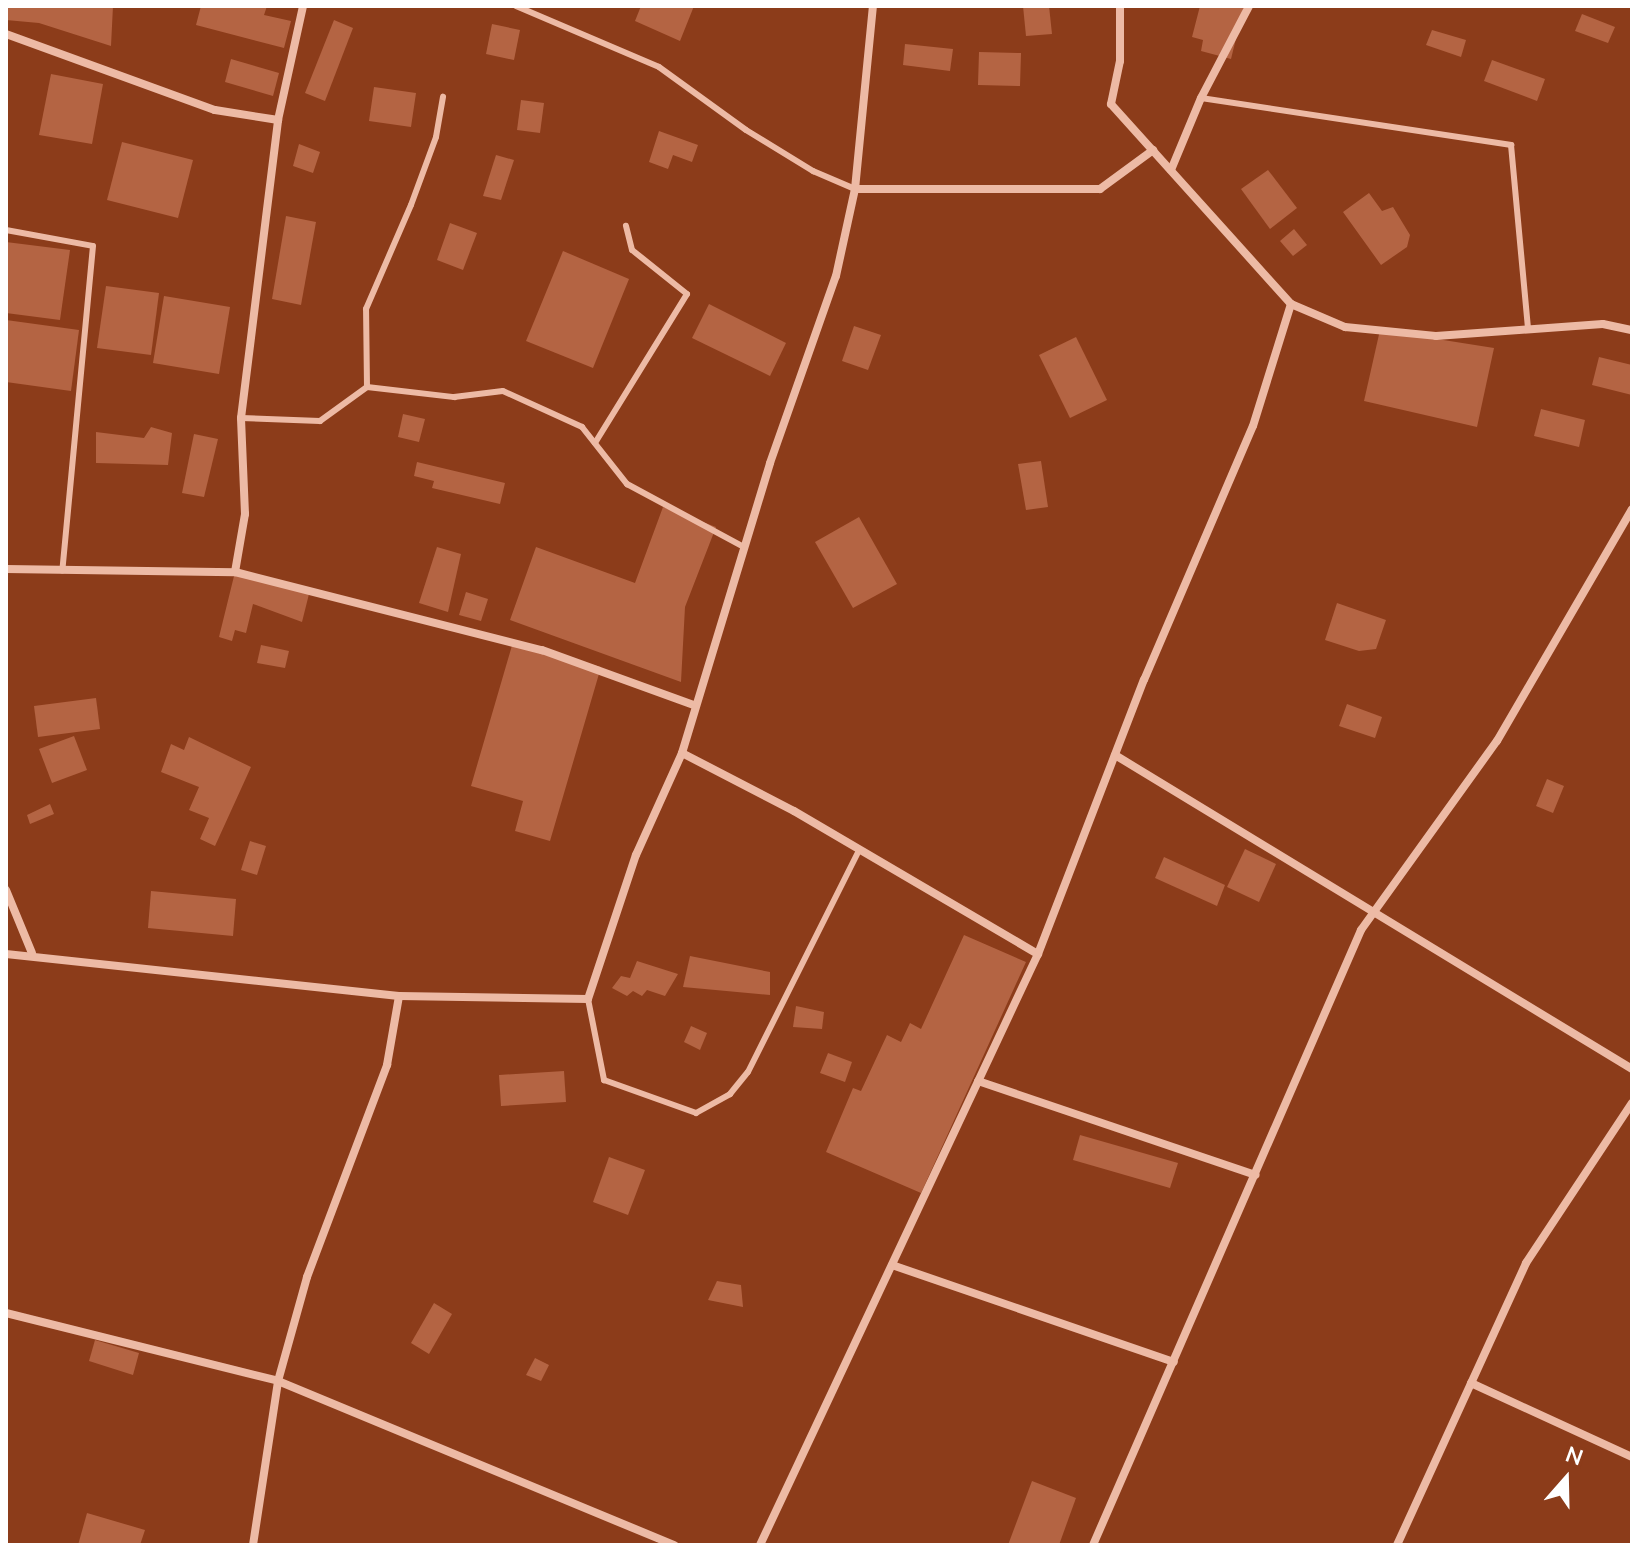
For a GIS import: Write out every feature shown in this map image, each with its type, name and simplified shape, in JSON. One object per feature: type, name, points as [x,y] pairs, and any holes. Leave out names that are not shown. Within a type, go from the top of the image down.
[{"type":"street","points":[[235,572],[245,514],[241,418],[278,120],[303,6]]},
{"type":"street","points":[[6,954],[32,953],[399,996],[588,999],[636,855],[682,753],[744,547],[836,276],[855,189],[873,6]]},
{"type":"street","points":[[1120,6],[1120,61],[1111,104],[1291,304],[1345,327],[1436,336],[1603,324],[1632,330]]},
{"type":"street","points":[[1171,170],[1201,98],[1249,6]]},
{"type":"street","points":[[6,34],[215,110],[278,120]]},
{"type":"street","points":[[855,189],[1100,189],[1153,150]]},
{"type":"street","points":[[760,1545],[1038,954],[1115,755],[1253,426],[1291,304]]},
{"type":"street","points":[[1093,1545],[1361,930],[1497,741],[1632,509]]},
{"type":"street","points":[[6,569],[235,572],[542,650],[694,705]]},
{"type":"street","points":[[682,753],[859,850],[1038,954]]},
{"type":"street","points":[[1115,755],[1632,1069]]},
{"type":"street","points":[[6,890],[32,953]]},
{"type":"street","points":[[253,1545],[278,1381],[307,1277],[387,1065],[399,996]]},
{"type":"street","points":[[978,1081],[1256,1175]]},
{"type":"street","points":[[1397,1545],[1526,1263],[1632,1103]]},
{"type":"street","points":[[892,1265],[1174,1362]]},
{"type":"street","points":[[6,1313],[278,1381],[674,1545]]},
{"type":"street","points":[[1471,1383],[1632,1457]]},
{"type":"lane","points":[[516,6],[659,67],[813,171],[855,189]]},
{"type":"lane","points":[[367,387],[366,309],[411,205],[436,137],[443,97]]},
{"type":"lane","points":[[1201,98],[1511,145],[1528,329]]},
{"type":"lane","points":[[595,443],[687,294],[632,250],[626,226]]},
{"type":"lane","points":[[6,230],[93,246],[62,571]]},
{"type":"lane","points":[[241,418],[320,421],[367,387],[454,397],[503,391],[582,427],[627,484],[744,547]]},
{"type":"lane","points":[[588,999],[604,1080],[696,1113],[730,1094],[748,1072],[859,850]]},
{"type":"building","points":[[6,6],[113,6],[111,46],[39,23],[6,20]]},
{"type":"building","points":[[201,6],[267,6],[264,15],[291,21],[284,48],[196,25]]},
{"type":"building","points":[[641,6],[694,6],[680,41],[635,21]]},
{"type":"building","points":[[1023,6],[1049,6],[1052,34],[1026,36]]},
{"type":"building","points":[[1200,6],[1244,6],[1231,59],[1201,51],[1203,40],[1192,37]]},
{"type":"building","points":[[1582,14],[1615,27],[1608,43],[1575,31]]},
{"type":"building","points":[[334,20],[353,28],[325,101],[305,93]]},
{"type":"building","points":[[492,24],[520,30],[514,60],[486,54]]},
{"type":"building","points":[[1432,30],[1466,40],[1461,57],[1426,45]]},
{"type":"building","points":[[905,44],[953,49],[950,71],[903,65]]},
{"type":"building","points":[[979,52],[1021,53],[1020,86],[978,85]]},
{"type":"building","points":[[231,59],[279,73],[273,96],[225,82]]},
{"type":"building","points":[[1492,60],[1545,79],[1537,101],[1484,81]]},
{"type":"building","points":[[51,74],[103,84],[92,144],[39,135]]},
{"type":"building","points":[[374,87],[416,93],[411,127],[369,121]]},
{"type":"building","points":[[521,100],[544,103],[540,133],[517,130]]},
{"type":"building","points":[[659,131],[698,145],[692,162],[673,155],[668,169],[649,162]]},
{"type":"building","points":[[122,142],[193,160],[178,218],[107,200]]},
{"type":"building","points":[[299,144],[320,152],[313,173],[293,166]]},
{"type":"building","points":[[496,155],[514,160],[501,200],[483,196]]},
{"type":"building","points":[[1268,170],[1297,208],[1270,229],[1241,189]]},
{"type":"building","points":[[1369,193],[1382,211],[1393,207],[1410,235],[1407,247],[1381,265],[1343,212]]},
{"type":"building","points":[[286,216],[316,222],[301,305],[272,299]]},
{"type":"building","points":[[450,223],[477,233],[463,270],[437,260]]},
{"type":"building","points":[[1294,229],[1307,245],[1293,256],[1280,241]]},
{"type":"building","points":[[6,242],[70,250],[60,320],[6,313]]},
{"type":"building","points":[[563,251],[629,279],[593,368],[526,341]]},
{"type":"building","points":[[106,286],[159,293],[151,355],[97,348]]},
{"type":"building","points":[[164,296],[230,307],[219,374],[153,363]]},
{"type":"building","points":[[709,304],[786,343],[770,376],[692,338]]},
{"type":"building","points":[[6,320],[79,330],[71,391],[6,382]]},
{"type":"building","points":[[854,326],[881,335],[868,370],[842,361]]},
{"type":"building","points":[[1380,330],[1494,348],[1477,427],[1364,401]]},
{"type":"building","points":[[1076,337],[1107,400],[1070,418],[1039,355]]},
{"type":"building","points":[[1599,357],[1632,365],[1632,395],[1592,385]]},
{"type":"building","points":[[1541,409],[1585,420],[1579,447],[1534,436]]},
{"type":"building","points":[[403,414],[425,419],[419,442],[398,437]]},
{"type":"building","points":[[151,427],[172,433],[168,465],[96,463],[96,432],[144,438]]},
{"type":"building","points":[[194,434],[218,439],[204,497],[182,493]]},
{"type":"building","points":[[1041,461],[1048,507],[1026,510],[1018,464]]},
{"type":"building","points":[[417,462],[505,483],[500,504],[432,488],[434,481],[414,476]]},
{"type":"building","points":[[663,507],[716,527],[685,607],[681,682],[510,620],[536,547],[635,583]]},
{"type":"building","points":[[859,517],[897,584],[853,608],[815,542]]},
{"type":"building","points":[[437,547],[461,554],[448,612],[419,603]]},
{"type":"building","points":[[235,572],[310,590],[302,622],[253,604],[246,633],[235,630],[232,641],[219,637]]},
{"type":"building","points":[[466,592],[488,599],[481,621],[459,615]]},
{"type":"building","points":[[1337,603],[1386,620],[1376,649],[1359,651],[1325,640]]},
{"type":"building","points":[[513,642],[601,667],[550,841],[515,831],[523,801],[471,786]]},
{"type":"building","points":[[261,645],[289,651],[285,668],[257,663]]},
{"type":"building","points":[[96,698],[100,729],[38,737],[34,706]]},
{"type":"building","points":[[1347,704],[1382,717],[1375,738],[1339,726]]},
{"type":"building","points":[[74,736],[87,770],[52,783],[39,749]]},
{"type":"building","points":[[189,737],[251,767],[215,846],[200,839],[209,818],[189,810],[199,787],[161,772],[171,744],[184,750]]},
{"type":"building","points":[[1547,779],[1564,786],[1553,813],[1536,806]]},
{"type":"building","points":[[50,804],[54,814],[30,824],[27,815]]},
{"type":"building","points":[[250,841],[266,846],[257,875],[241,870]]},
{"type":"building","points":[[1245,849],[1276,864],[1259,902],[1227,887]]},
{"type":"building","points":[[1164,857],[1225,885],[1217,906],[1155,878]]},
{"type":"building","points":[[151,891],[236,899],[233,936],[148,928]]},
{"type":"building","points":[[964,935],[1026,962],[921,1193],[826,1152],[853,1088],[861,1091],[887,1035],[901,1042],[910,1023],[921,1029]]},
{"type":"building","points":[[690,956],[770,972],[770,995],[683,987]]},
{"type":"building","points":[[637,961],[678,974],[665,996],[647,990],[642,996],[633,991],[627,996],[612,988],[621,976],[630,978]]},
{"type":"building","points":[[796,1006],[824,1012],[822,1029],[793,1027]]},
{"type":"building","points":[[691,1026],[707,1033],[700,1050],[684,1042]]},
{"type":"building","points":[[828,1053],[852,1062],[845,1082],[820,1073]]},
{"type":"building","points":[[564,1071],[566,1102],[501,1106],[499,1075]]},
{"type":"building","points":[[1080,1135],[1178,1163],[1170,1188],[1073,1160]]},
{"type":"building","points":[[609,1157],[645,1170],[628,1215],[593,1202]]},
{"type":"building","points":[[717,1281],[741,1285],[743,1307],[708,1300]]},
{"type":"building","points":[[434,1303],[452,1314],[429,1354],[411,1343]]},
{"type":"building","points":[[95,1340],[139,1353],[133,1375],[89,1361]]},
{"type":"building","points":[[535,1358],[549,1365],[541,1381],[526,1375]]},
{"type":"building","points":[[1032,1481],[1076,1498],[1059,1545],[1008,1545]]},
{"type":"building","points":[[87,1513],[145,1530],[140,1545],[78,1545]]}]
